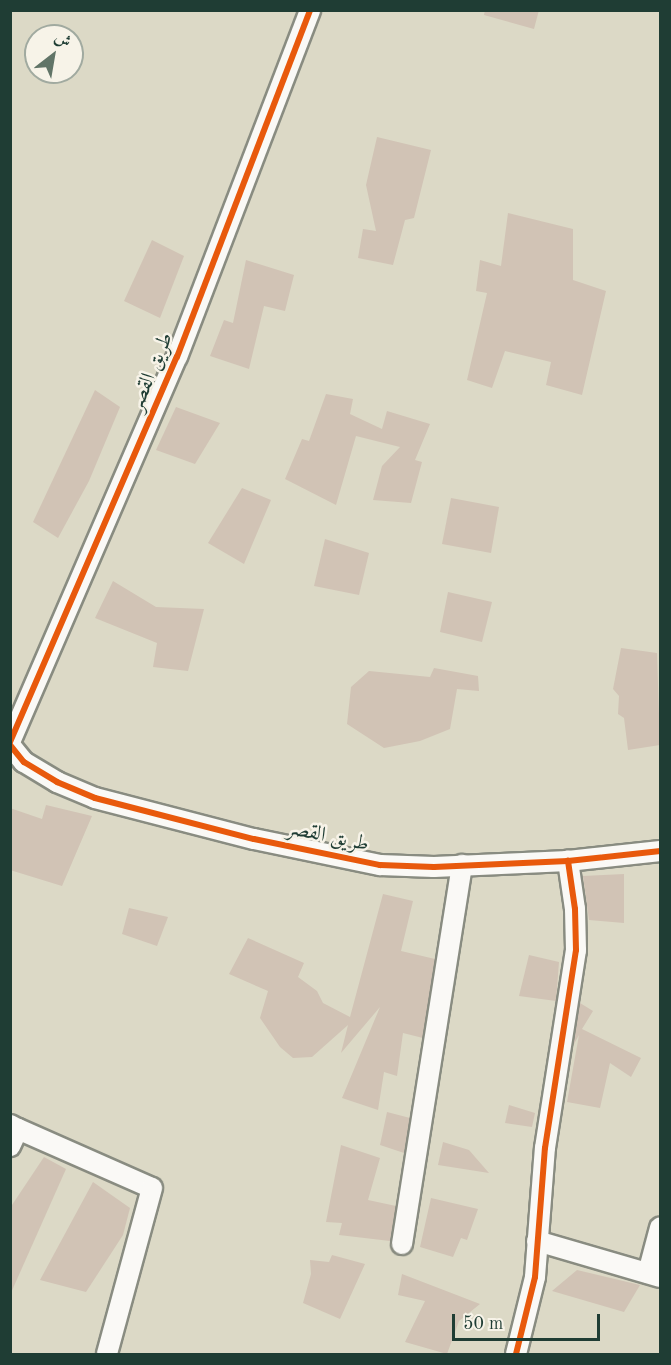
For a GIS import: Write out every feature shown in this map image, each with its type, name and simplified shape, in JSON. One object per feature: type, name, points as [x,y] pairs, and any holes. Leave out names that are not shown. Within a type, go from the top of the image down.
[{"type":"street","name":"طريق القصر","points":[[310,10],[177,357],[10,743],[24,762],[57,782],[106,801],[254,839],[380,865],[568,861],[660,851]]},
{"type":"street","points":[[516,1354],[535,1277],[555,1071],[576,950],[575,909],[568,861]]},
{"type":"street","points":[[402,1244],[462,865]]},
{"type":"street","points":[[13,1134],[152,1188],[107,1354]]},
{"type":"street","points":[[537,1240],[654,1275],[660,1228]]},
{"type":"building","points":[[485,10],[539,10],[534,29],[484,15]]},
{"type":"building","points":[[377,137],[431,150],[414,218],[405,220],[393,265],[358,258],[363,229],[376,231],[366,185]]},
{"type":"building","points":[[508,213],[573,229],[573,280],[606,291],[582,395],[546,385],[551,362],[505,351],[492,388],[467,380],[487,293],[476,291],[480,260],[501,266]]},
{"type":"building","points":[[152,240],[184,256],[160,318],[124,301]]},
{"type":"building","points":[[246,260],[294,275],[285,311],[264,306],[249,369],[210,356],[224,320],[233,323]]},
{"type":"building","points":[[95,390],[120,407],[89,481],[58,538],[33,522]]},
{"type":"building","points":[[326,394],[353,399],[350,414],[382,429],[387,411],[430,424],[415,460],[422,462],[411,503],[373,500],[382,466],[400,447],[356,436],[336,505],[285,479],[302,439],[309,441]]},
{"type":"building","points":[[176,407],[220,423],[195,464],[156,450]]},
{"type":"building","points":[[242,488],[271,500],[244,564],[208,543]]},
{"type":"building","points":[[451,498],[499,507],[491,553],[442,544]]},
{"type":"building","points":[[325,539],[369,553],[359,595],[314,586]]},
{"type":"building","points":[[113,581],[156,607],[204,609],[188,671],[153,667],[157,643],[95,618]]},
{"type":"building","points":[[448,592],[492,602],[482,642],[440,632]]},
{"type":"building","points":[[621,648],[657,653],[660,745],[628,750],[624,718],[618,714],[619,696],[613,689]]},
{"type":"building","points":[[434,668],[478,676],[479,691],[457,689],[450,729],[420,741],[384,748],[347,724],[351,687],[369,671],[430,677]]},
{"type":"building","points":[[46,805],[92,816],[62,886],[10,870],[10,808],[42,819]]},
{"type":"building","points":[[624,874],[624,923],[589,920],[583,876]]},
{"type":"building","points":[[383,894],[413,901],[401,951],[435,959],[423,1038],[403,1033],[397,1076],[384,1072],[378,1110],[342,1098],[380,1007],[341,1053],[348,1025],[312,1057],[293,1058],[280,1047],[260,1018],[268,991],[229,974],[248,938],[304,963],[298,977],[317,991],[323,1003],[350,1017]]},
{"type":"building","points":[[129,908],[168,917],[157,946],[122,934]]},
{"type":"building","points":[[529,955],[559,962],[556,1001],[519,996]]},
{"type":"building","points":[[580,1003],[593,1011],[582,1029],[641,1058],[631,1077],[610,1063],[600,1108],[567,1102],[579,1035],[573,1046]]},
{"type":"building","points":[[509,1105],[535,1113],[532,1127],[505,1123]]},
{"type":"building","points":[[387,1112],[410,1118],[404,1153],[380,1145]]},
{"type":"building","points":[[443,1142],[469,1150],[489,1173],[438,1165]]},
{"type":"building","points":[[341,1145],[380,1158],[368,1200],[396,1206],[390,1241],[339,1235],[342,1223],[326,1222]]},
{"type":"building","points":[[44,1157],[66,1169],[10,1295],[10,1208]]},
{"type":"building","points":[[93,1182],[130,1208],[123,1235],[86,1292],[40,1280]]},
{"type":"building","points":[[431,1198],[478,1209],[467,1240],[461,1238],[453,1257],[420,1247]]},
{"type":"building","points":[[332,1255],[365,1264],[340,1319],[303,1303],[311,1274],[310,1260],[329,1262]]},
{"type":"building","points":[[577,1270],[640,1285],[624,1312],[552,1291]]},
{"type":"building","points":[[402,1274],[480,1304],[459,1321],[447,1354],[405,1342],[425,1301],[398,1295]]},
{"type":"cycle path","points":[[10,742],[177,357],[310,10]]},
{"type":"cycle path","points":[[10,745],[24,762],[57,782],[95,798],[254,839],[380,865],[434,867],[568,861],[660,851]]},
{"type":"cycle path","points":[[516,1354],[535,1277],[545,1148],[576,950],[575,909],[568,861]]}]
